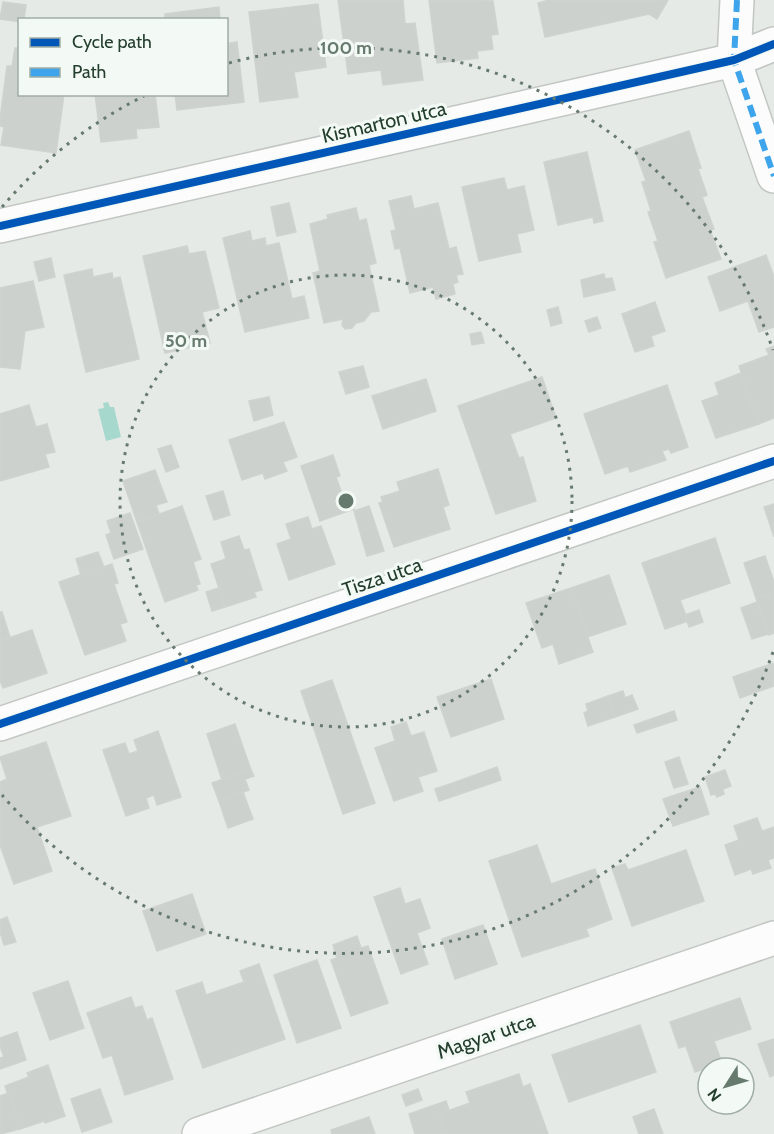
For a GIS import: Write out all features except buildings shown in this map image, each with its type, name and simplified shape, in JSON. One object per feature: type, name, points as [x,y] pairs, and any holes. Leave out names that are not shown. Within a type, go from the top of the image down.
[{"type":"street","points":[[736,0],[734,60],[774,176]]},
{"type":"street","name":"Kismarton utca","points":[[0,226],[734,60],[774,44]]},
{"type":"street","name":"Tisza utca","points":[[0,724],[774,461]]},
{"type":"street","name":"Magyar utca","points":[[199,1134],[774,938]]},
{"type":"water","points":[[108,402],[110,407],[114,407],[121,437],[106,441],[98,409],[104,408],[103,403]]},
{"type":"marked path","points":[[737,0],[734,60],[774,176]]},
{"type":"cycle path","points":[[0,226],[734,60],[774,44]]},
{"type":"cycle path","points":[[0,724],[774,461]]}]
